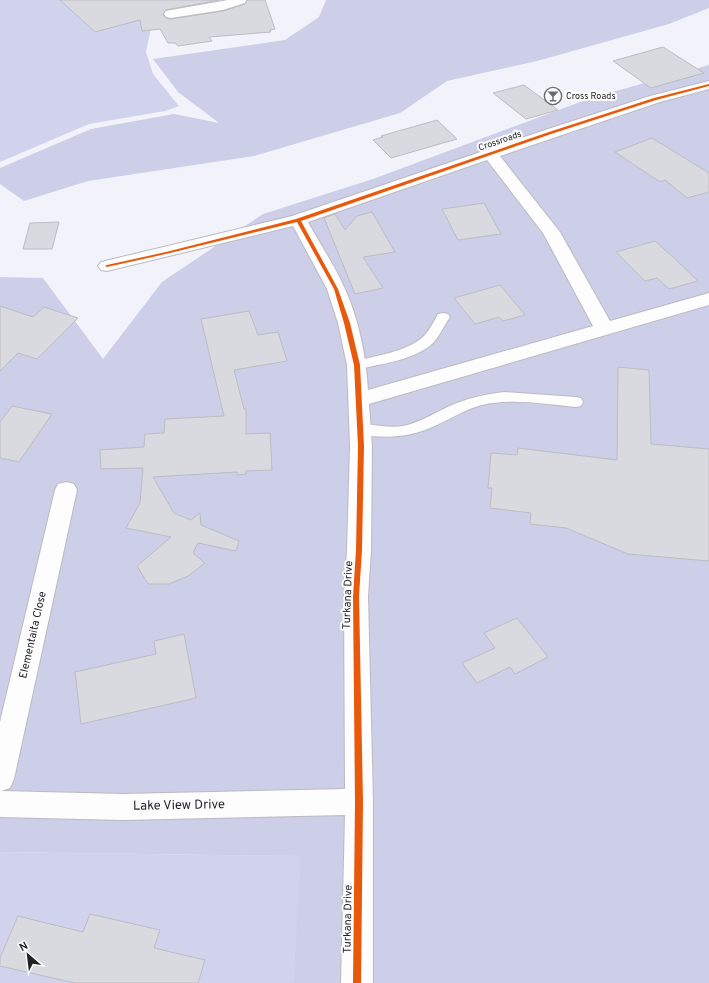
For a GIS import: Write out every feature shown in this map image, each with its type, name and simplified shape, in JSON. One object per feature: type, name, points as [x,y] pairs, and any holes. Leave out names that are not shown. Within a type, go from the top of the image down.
[{"type":"street","points":[[171,14],[224,6],[240,0]]},
{"type":"street","name":"Crossroads","points":[[107,266],[298,220],[655,99],[709,85]]},
{"type":"street","points":[[490,154],[551,232],[605,330]]},
{"type":"street","name":"Turkana Drive","points":[[298,220],[336,289],[347,323],[356,365],[360,430],[360,550],[356,596],[359,802],[357,983]]},
{"type":"street","points":[[358,400],[709,300]]},
{"type":"street","name":"Elementaita Close","points":[[0,779],[66,490]]},
{"type":"street","name":"Lake View Drive","points":[[0,804],[123,807],[359,802]]},
{"type":"lane","points":[[356,365],[408,351],[422,345],[429,340],[443,317]]},
{"type":"lane","points":[[360,430],[402,432],[430,422],[457,408],[483,399],[510,398],[576,402]]},
{"type":"shaded area","points":[[0,0],[157,0],[146,52],[153,74],[179,106],[165,111],[89,124],[0,162]]},
{"type":"shaded area","points":[[326,0],[709,0],[709,8],[669,24],[537,61],[447,81],[400,113],[254,156],[88,181],[24,201],[0,184],[0,168],[91,129],[174,114],[219,123],[178,92],[153,59],[285,40],[319,17]]},
{"type":"shaded area","points":[[709,65],[709,983],[293,983],[301,856],[0,852],[0,277],[43,278],[103,359],[162,282],[263,214],[373,179],[591,98]]},
{"type":"shaded area","points":[[0,852],[302,856],[293,983],[0,983]]},
{"type":"building","points":[[60,0],[219,0],[166,10],[163,15],[166,18],[171,19],[223,11],[245,4],[247,0],[265,0],[275,29],[270,30],[271,32],[209,37],[212,41],[178,46],[175,43],[168,43],[160,29],[142,31],[140,20],[95,32]]},
{"type":"building","points":[[663,47],[704,73],[651,88],[613,61]]},
{"type":"building","points":[[524,85],[558,110],[526,119],[493,93]]},
{"type":"building","points":[[437,120],[457,139],[391,158],[373,140],[383,137],[381,136]]},
{"type":"building","points":[[652,138],[709,173],[709,192],[687,198],[665,180],[660,182],[615,152]]},
{"type":"building","points":[[484,203],[501,234],[458,240],[442,209]]},
{"type":"building","points":[[372,212],[395,252],[363,257],[383,288],[355,294],[324,218],[335,214],[345,230],[357,216]]},
{"type":"building","points":[[59,222],[52,249],[23,249],[30,223]]},
{"type":"building","points":[[655,241],[698,281],[669,289],[657,278],[645,281],[616,252]]},
{"type":"building","points":[[500,285],[525,315],[503,321],[499,317],[475,324],[454,298]]},
{"type":"building","points":[[0,306],[33,317],[44,307],[78,318],[37,359],[18,353],[0,371]]},
{"type":"building","points":[[249,311],[258,335],[278,332],[287,361],[234,370],[244,409],[246,409],[246,434],[270,433],[272,470],[246,471],[246,474],[237,475],[237,472],[153,477],[174,513],[191,520],[200,513],[201,525],[239,541],[236,551],[198,543],[193,553],[205,563],[188,576],[169,584],[148,584],[137,566],[171,537],[126,528],[140,503],[143,468],[101,469],[100,450],[144,447],[145,434],[164,433],[165,419],[224,416],[201,319]]},
{"type":"building","points":[[618,367],[649,370],[651,444],[709,449],[709,561],[628,554],[566,528],[530,524],[531,513],[490,508],[492,488],[488,488],[491,453],[517,455],[518,448],[617,460]]},
{"type":"building","points":[[12,406],[52,414],[19,462],[0,458],[0,422]]},
{"type":"building","points":[[517,618],[548,657],[515,674],[510,667],[477,683],[462,663],[495,648],[484,633]]},
{"type":"building","points":[[184,634],[196,698],[81,724],[75,672],[156,654],[154,641]]},
{"type":"building","points":[[90,914],[160,930],[154,948],[205,960],[198,983],[75,983],[0,966],[0,958],[18,916],[83,932]]},
{"type":"cycle path","points":[[107,266],[298,220],[550,133],[655,99],[709,85]]},
{"type":"cycle path","points":[[298,220],[336,289],[347,323],[357,365],[361,446],[359,550],[356,596],[359,802],[357,983]]},
{"type":"place","name":"Cross Roads","points":[[553,96]]}]
